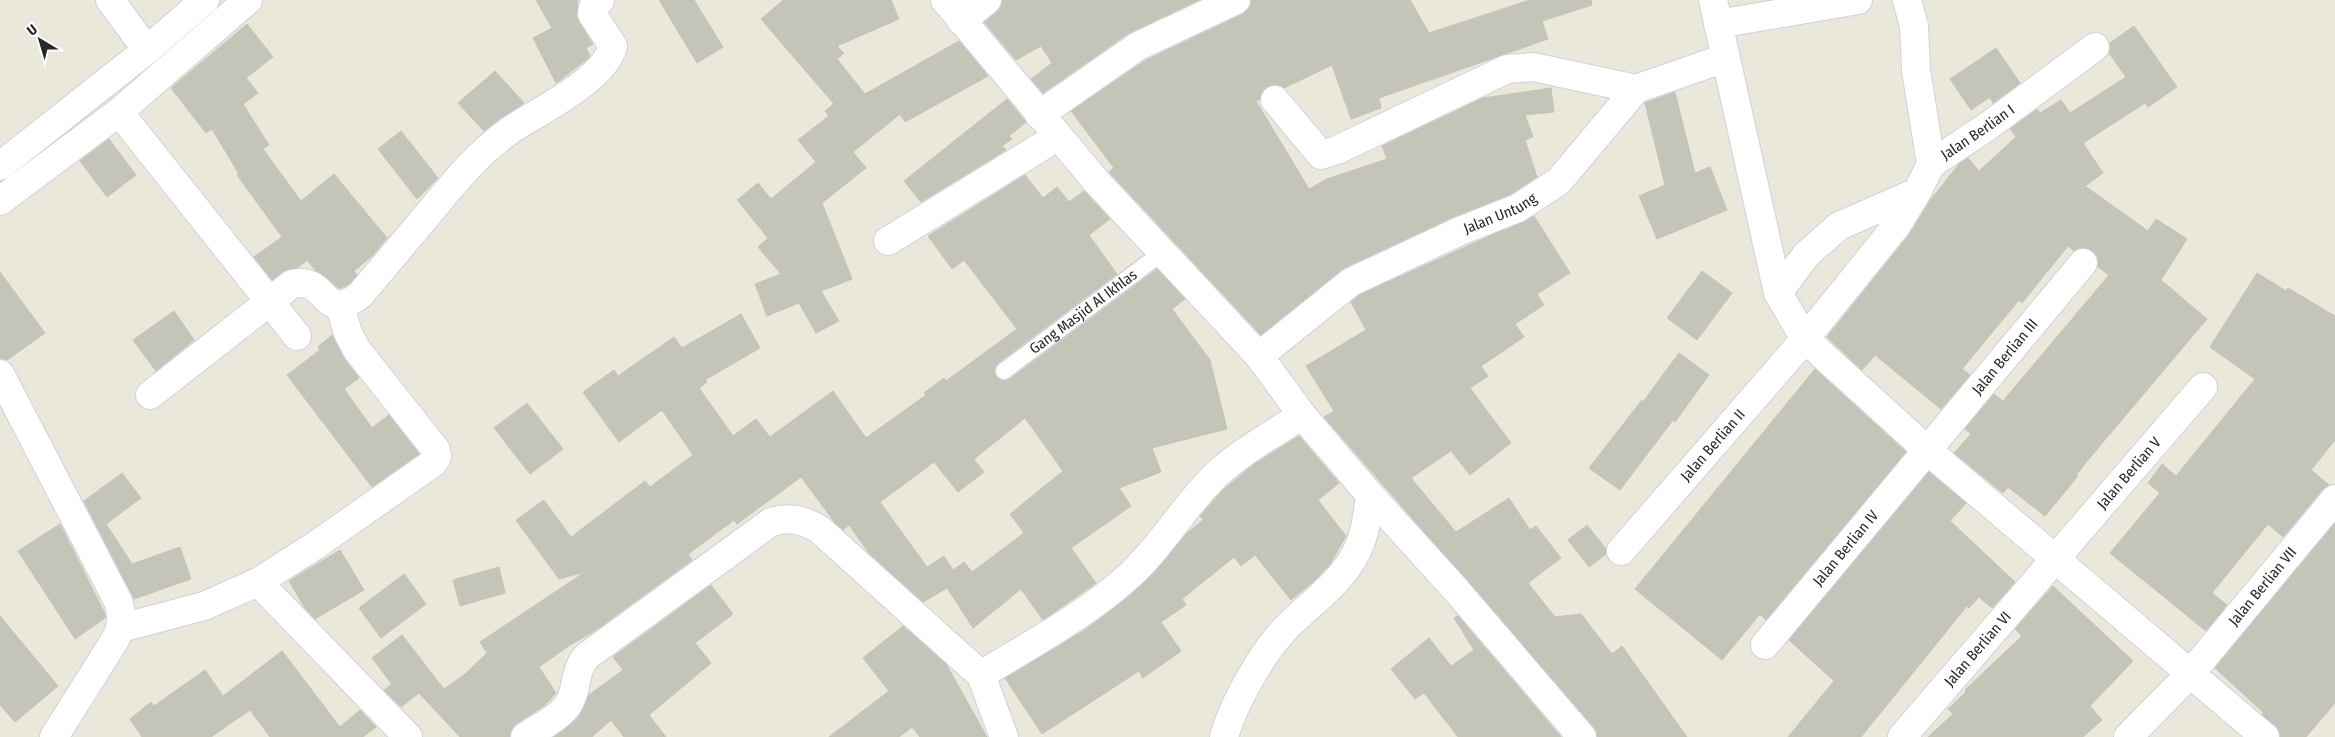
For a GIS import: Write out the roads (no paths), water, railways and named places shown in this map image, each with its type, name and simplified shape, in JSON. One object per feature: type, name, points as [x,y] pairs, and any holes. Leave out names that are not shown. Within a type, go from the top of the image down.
[{"type":"street","points":[[110,0],[147,50]]},
{"type":"street","points":[[0,166],[147,50],[205,0]]},
{"type":"street","points":[[0,201],[119,112],[248,0]]},
{"type":"street","points":[[987,0],[953,10],[1038,115],[1259,356],[1302,415],[1370,496],[1457,591],[1582,737]]},
{"type":"street","points":[[1038,115],[1138,46],[1236,0]]},
{"type":"street","points":[[1858,0],[1716,12],[1778,293],[1805,339],[1927,450],[2054,561],[2264,737]]},
{"type":"street","points":[[1907,0],[1914,26],[1916,70],[1931,164]]},
{"type":"street","points":[[150,395],[292,284],[306,282],[334,305],[340,306],[347,305],[360,295],[466,169],[492,144],[591,78],[611,57],[613,46],[592,14],[593,2]]},
{"type":"street","name":"Jalan Berlian I","points":[[1805,339],[1897,225],[1931,164],[2095,47]]},
{"type":"street","points":[[1275,100],[1321,156],[1355,142],[1507,69],[1532,67],[1636,89],[1725,58]]},
{"type":"street","name":"Jalan Untung","points":[[1259,356],[1351,282],[1460,231],[1518,208],[1559,181],[1636,89]]},
{"type":"street","points":[[119,112],[297,336]]},
{"type":"street","points":[[888,241],[1057,136]]},
{"type":"street","points":[[1778,293],[1806,255],[1839,226],[1917,192]]},
{"type":"street","name":"Jalan Berlian III","points":[[1927,450],[2083,263]]},
{"type":"street","points":[[121,628],[204,606],[258,582],[316,545],[433,463],[437,457],[436,450],[356,350],[348,333],[340,306]]},
{"type":"street","name":"Jalan Berlian II","points":[[1621,551],[1805,339]]},
{"type":"street","points":[[0,374],[118,601],[122,614],[121,628],[116,640],[54,737]]},
{"type":"street","name":"Jalan Berlian V","points":[[2054,561],[2203,387]]},
{"type":"street","points":[[981,674],[1091,608],[1109,594],[1146,558],[1199,493],[1224,467],[1302,415]]},
{"type":"street","name":"Jalan Berlian IV","points":[[1765,645],[1927,450]]},
{"type":"street","points":[[1224,737],[1262,658],[1285,629],[1329,589],[1356,552],[1364,533],[1370,496]]},
{"type":"street","name":"Jalan Berlian VII","points":[[2128,737],[2190,674],[2335,499]]},
{"type":"street","points":[[525,737],[563,710],[572,695],[578,670],[587,656],[772,522],[784,518],[797,518],[819,529],[981,674],[1004,737]]},
{"type":"street","name":"Jalan Berlian VI","points":[[1902,737],[2054,561]]},
{"type":"street","points":[[258,582],[408,737]]},
{"type":"lane","name":"Gang Masjid Al Ikhlas","points":[[1004,371],[1163,252]]}]
